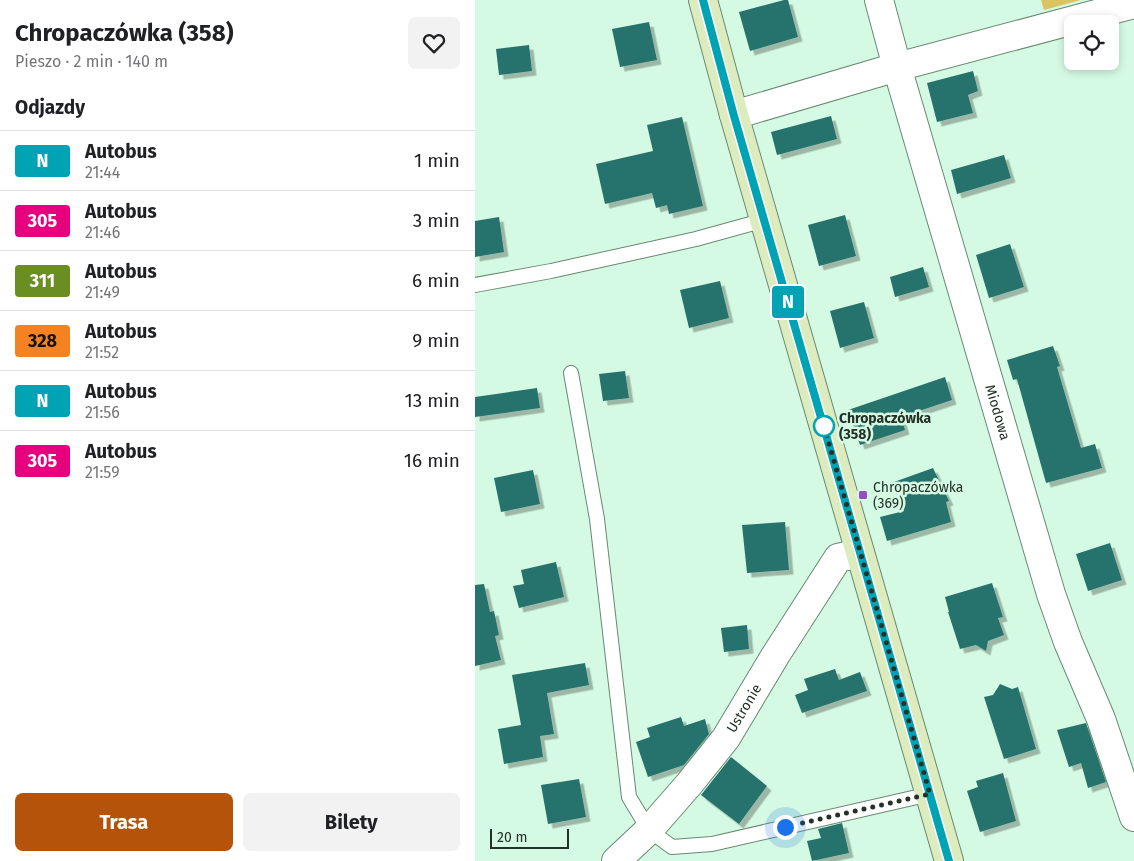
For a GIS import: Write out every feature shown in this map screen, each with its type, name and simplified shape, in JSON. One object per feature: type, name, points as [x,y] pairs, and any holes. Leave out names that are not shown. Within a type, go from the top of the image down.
[{"type":"street","points":[[703,0],[734,116],[949,861]]},
{"type":"street","name":"Miodowa","points":[[879,0],[1051,594],[1068,642],[1101,719],[1134,817]]},
{"type":"street","points":[[734,116],[897,67],[1134,4]]},
{"type":"street","name":"Ustronie","points":[[616,861],[649,830],[726,738],[775,656],[838,558],[860,552]]},
{"type":"lane","points":[[475,285],[551,271],[687,241],[765,220]]},
{"type":"lane","points":[[571,373],[597,519],[629,796],[649,830],[672,847],[712,844],[930,794]]},
{"type":"shaded area","points":[[1041,0],[1081,0],[1044,10]]},
{"type":"building","points":[[788,0],[798,37],[750,51],[739,12]]},
{"type":"building","points":[[649,22],[657,60],[620,67],[612,29]]},
{"type":"building","points":[[529,45],[532,71],[499,75],[496,49]]},
{"type":"building","points":[[973,71],[978,91],[968,95],[973,113],[937,122],[927,83]]},
{"type":"building","points":[[831,116],[837,139],[777,155],[771,132]]},
{"type":"building","points":[[682,117],[703,206],[669,214],[667,205],[656,208],[652,193],[605,204],[596,164],[653,151],[647,125]]},
{"type":"building","points":[[1004,155],[1011,178],[957,194],[951,170]]},
{"type":"building","points":[[845,215],[856,256],[819,266],[808,225]]},
{"type":"building","points":[[499,217],[504,252],[475,257],[475,221]]},
{"type":"building","points":[[1010,244],[1024,287],[989,298],[976,255]]},
{"type":"building","points":[[923,267],[929,287],[895,297],[890,277]]},
{"type":"building","points":[[720,281],[729,318],[689,328],[680,290]]},
{"type":"building","points":[[864,302],[874,338],[840,348],[830,311]]},
{"type":"building","points":[[1053,346],[1060,366],[1057,367],[1081,448],[1095,444],[1102,468],[1046,483],[1017,379],[1013,380],[1007,360]]},
{"type":"building","points":[[625,371],[629,398],[603,401],[599,374]]},
{"type":"building","points":[[945,377],[952,400],[901,417],[905,430],[860,445],[848,410]]},
{"type":"building","points":[[537,388],[540,408],[475,417],[475,397]]},
{"type":"building","points":[[933,468],[949,501],[946,502],[951,522],[887,541],[880,517],[904,511],[894,482]]},
{"type":"building","points":[[533,470],[540,504],[501,512],[494,478]]},
{"type":"building","points":[[785,522],[789,570],[747,573],[742,525]]},
{"type":"building","points":[[1110,543],[1122,580],[1088,591],[1076,554]]},
{"type":"building","points":[[556,562],[564,597],[519,608],[513,586],[524,584],[521,570]]},
{"type":"building","points":[[992,583],[1003,617],[998,618],[1004,635],[988,641],[986,651],[976,645],[960,649],[945,597]]},
{"type":"building","points":[[484,584],[490,612],[494,611],[499,635],[495,636],[501,660],[475,666],[475,585]]},
{"type":"building","points":[[747,625],[749,649],[724,652],[721,628]]},
{"type":"building","points":[[585,663],[589,685],[547,693],[554,734],[540,736],[543,757],[504,764],[498,729],[521,725],[512,675]]},
{"type":"building","points":[[835,669],[839,680],[860,672],[867,691],[802,713],[795,695],[808,690],[804,679]]},
{"type":"building","points":[[1000,684],[1012,689],[1018,687],[1036,749],[1004,759],[984,697],[993,695]]},
{"type":"building","points":[[681,717],[684,726],[705,719],[709,734],[684,765],[648,777],[636,742],[650,737],[647,728]]},
{"type":"building","points":[[1086,723],[1106,782],[1088,788],[1081,763],[1069,767],[1057,730]]},
{"type":"building","points":[[731,757],[767,786],[739,824],[701,795]]},
{"type":"building","points":[[1003,773],[1016,821],[980,832],[967,791],[978,787],[976,781]]},
{"type":"building","points":[[579,779],[586,817],[548,824],[541,785]]},
{"type":"building","points":[[842,823],[849,853],[812,861],[807,841],[821,838],[818,829]]},
{"type":"bus line","name":"N","points":[[703,0],[734,116],[949,861]]},
{"type":"place","name":"Chropaczówka (358)","points":[[824,426]]},
{"type":"place","name":"Chropaczówka (369)","points":[[863,495]]},
{"type":"route","points":[[785,827],[930,794],[823,423],[824,426]]}]
